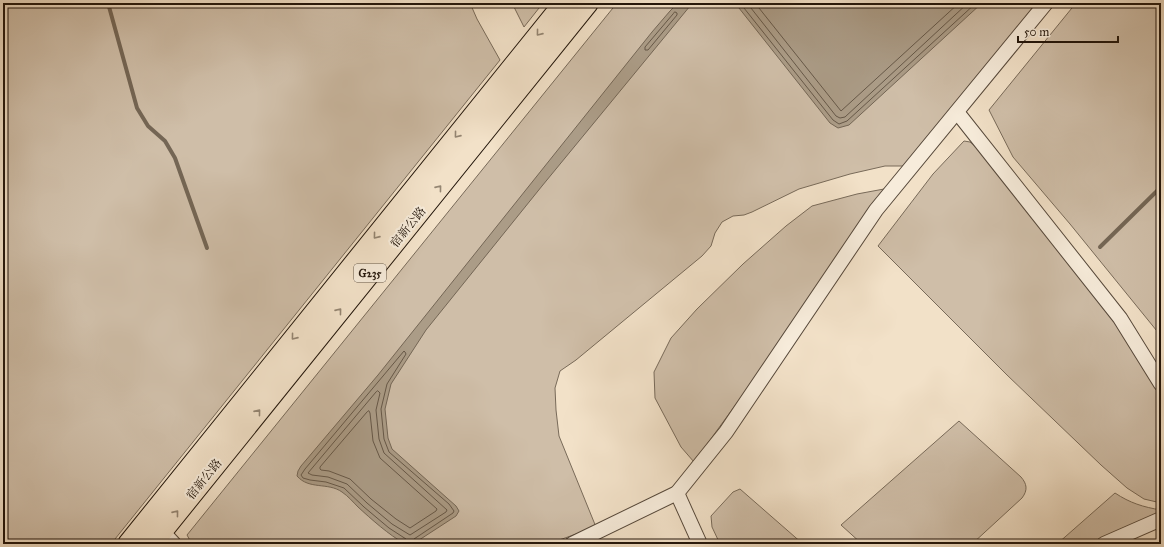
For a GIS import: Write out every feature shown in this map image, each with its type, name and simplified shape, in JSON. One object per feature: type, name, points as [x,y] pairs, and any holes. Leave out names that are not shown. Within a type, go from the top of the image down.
[{"type":"highway","name":"宿新公路","points":[[128,544],[564,3]]},
{"type":"highway","name":"宿新公路","points":[[163,540],[588,3]]},
{"type":"lane","points":[[572,544],[677,493],[726,432],[876,210],[1046,3]]},
{"type":"lane","points":[[957,112],[1120,318],[1161,384]]},
{"type":"lane","points":[[677,493],[700,544]]},
{"type":"lane","points":[[1104,544],[1161,519]]},
{"type":"shaded area","points":[[3,3],[470,3],[477,19],[500,60],[111,544],[3,544]]},
{"type":"shaded area","points":[[512,3],[543,3],[524,27]]},
{"type":"shaded area","points":[[617,3],[1040,3],[907,166],[885,166],[850,174],[799,189],[752,212],[744,215],[733,216],[722,222],[715,233],[711,246],[702,256],[576,360],[560,371],[555,388],[559,436],[596,527],[548,544],[192,544],[187,535]]},
{"type":"shaded area","points":[[1076,3],[1161,3],[1161,336],[1070,224],[1013,157],[989,110]]},
{"type":"shaded area","points":[[964,141],[970,142],[981,151],[1115,319],[1161,393],[1161,503],[1144,499],[1127,488],[1101,465],[1007,375],[878,246],[933,174]]},
{"type":"shaded area","points":[[884,189],[758,374],[694,462],[681,447],[655,398],[654,372],[671,338],[697,309],[743,264],[786,226],[812,206],[857,194]]},
{"type":"shaded area","points":[[959,421],[1021,477],[1025,482],[1026,487],[1022,498],[972,544],[862,544],[841,525]]},
{"type":"shaded area","points":[[740,489],[803,544],[720,544],[712,527],[711,516],[733,492]]},
{"type":"shaded area","points":[[1115,493],[1137,504],[1161,510],[1161,515],[1092,544],[1057,544]]},
{"type":"water","points":[[678,3],[695,3],[690,6],[426,330],[391,384],[385,409],[388,438],[392,449],[456,506],[459,511],[456,516],[413,544],[405,543],[398,540],[380,526],[342,492],[331,487],[313,485],[302,480],[297,476],[301,466],[378,375],[652,32]]},
{"type":"water","points":[[735,3],[982,3],[849,125],[838,128],[830,123]]},
{"type":"waterway","points":[[108,3],[137,108],[148,126],[165,141],[175,158],[207,248]]},
{"type":"waterway","points":[[1100,247],[1161,187]]}]
